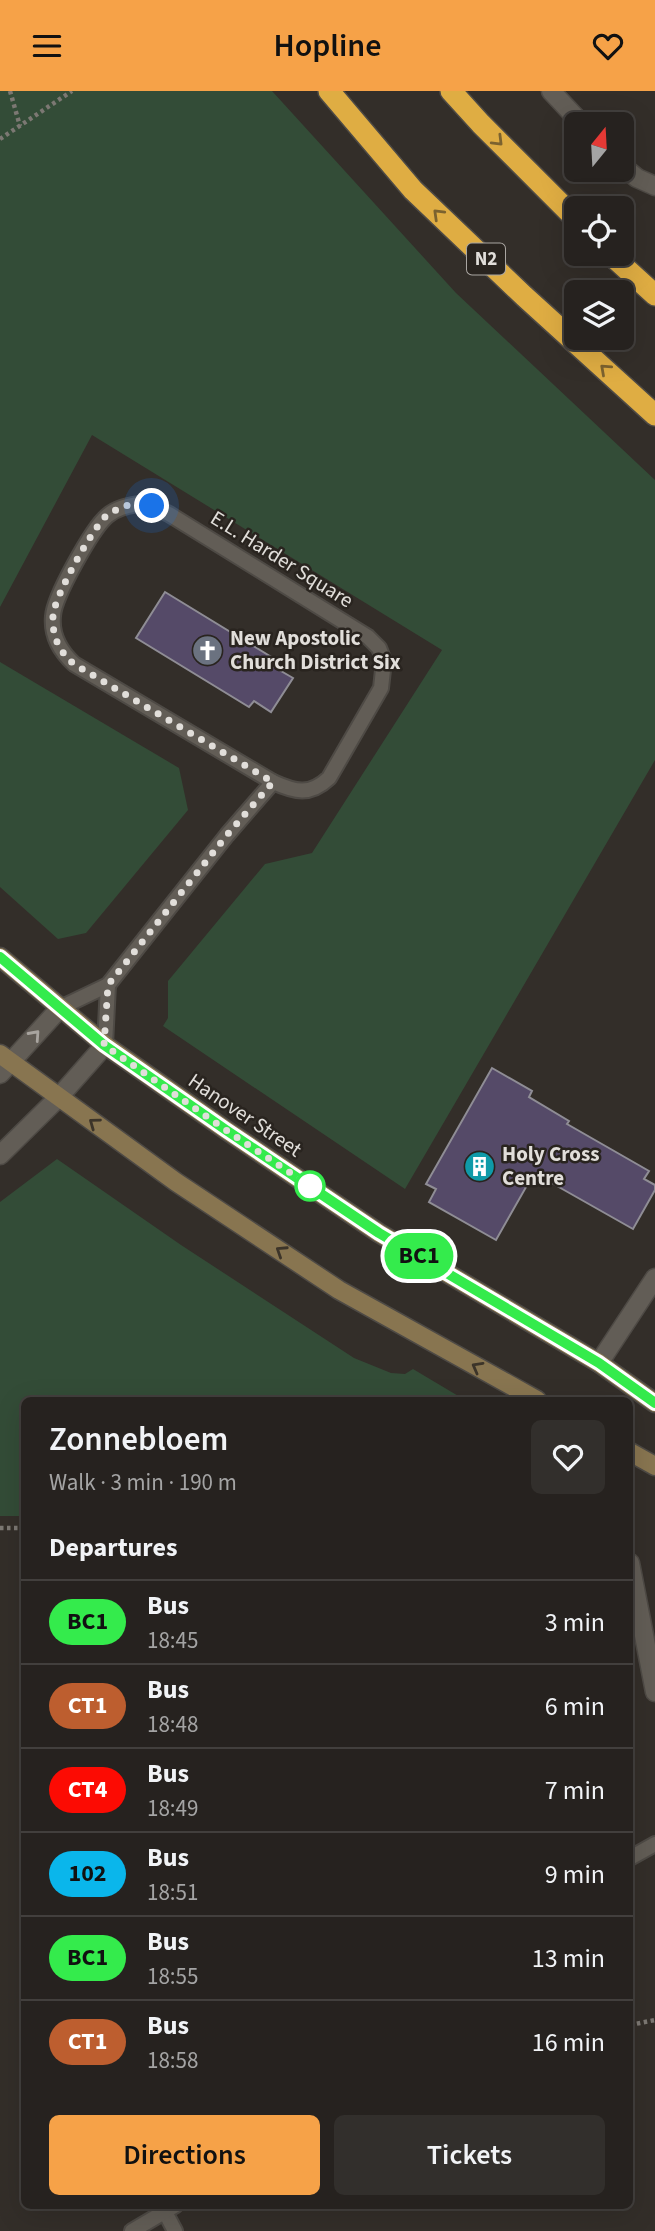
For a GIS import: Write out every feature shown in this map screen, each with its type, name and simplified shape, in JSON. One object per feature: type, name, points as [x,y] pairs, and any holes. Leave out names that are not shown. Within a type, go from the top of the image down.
[{"type":"highway","name":"N2","points":[[329,91],[414,190],[524,296],[655,415]]},
{"type":"highway","points":[[452,91],[564,207]]},
{"type":"highway","points":[[623,266],[655,292]]},
{"type":"street","points":[[551,91],[571,112]]},
{"type":"street","points":[[634,176],[655,186]]},
{"type":"street","name":"Hanover Street","points":[[0,957],[104,1045],[226,1130],[379,1233],[599,1363],[655,1403]]},
{"type":"street","points":[[60,1007],[3,1063],[59,1097],[176,1182],[339,1290],[532,1397]]},
{"type":"street","points":[[0,1155],[59,1097],[104,1045]]},
{"type":"street","points":[[599,1363],[655,1278]]},
{"type":"street","points":[[633,1454],[655,1466]]},
{"type":"street","points":[[633,1578],[655,1692]]},
{"type":"lane","name":"E.L. Harder Square","points":[[138,504],[152,506],[368,637],[379,648],[384,661],[381,688],[329,778],[319,787],[299,791],[273,782],[74,664],[61,652],[54,635],[54,603],[95,530],[108,515],[122,507],[138,504]]},
{"type":"lane","points":[[60,1007],[108,985],[227,835],[273,782]]},
{"type":"lane","points":[[104,1045],[108,985]]},
{"type":"lane","points":[[633,1856],[655,1845]]},
{"type":"lane","points":[[132,2231],[168,2209]]},
{"type":"lane","points":[[170,2209],[175,2231]]},
{"type":"path","points":[[10,91],[20,126]]},
{"type":"path","points":[[0,139],[72,91]]},
{"type":"path","points":[[0,1528],[21,1528]]},
{"type":"path","points":[[633,2024],[655,2020]]},
{"type":"green space","points":[[0,91],[272,91],[456,293],[655,480],[655,760],[405,1189],[163,1026],[168,1018],[168,981],[265,864],[312,853],[442,650],[92,435],[0,607]]},
{"type":"green space","points":[[0,662],[179,768],[188,810],[86,933],[58,939],[0,887]]},
{"type":"green space","points":[[57,1159],[181,1245],[354,1358],[391,1373],[405,1374],[413,1369],[460,1397],[21,1397],[21,1516],[0,1516],[0,1202]]},
{"type":"building","name":"New Apostolic Church District Six","points":[[165,592],[278,661],[274,667],[293,678],[271,712],[254,701],[249,707],[136,638]]},
{"type":"building","name":"Holy Cross Centre","points":[[492,1068],[532,1091],[529,1097],[569,1121],[567,1124],[649,1171],[644,1179],[655,1185],[655,1190],[633,1229],[534,1173],[496,1240],[429,1202],[436,1189],[426,1184]]},
{"type":"bus line","name":"BC1","points":[[0,957],[104,1045],[226,1130],[379,1233],[599,1363],[655,1403]]},
{"type":"place","name":"New Apostolic Church District Six","points":[[207,650]]},
{"type":"place","name":"Holy Cross Centre","points":[[479,1166]]},
{"type":"route","points":[[152,506],[138,504],[122,507],[108,515],[95,530],[54,603],[54,635],[61,652],[74,664],[273,782],[227,835],[108,985],[104,1045],[310,1186]]}]
